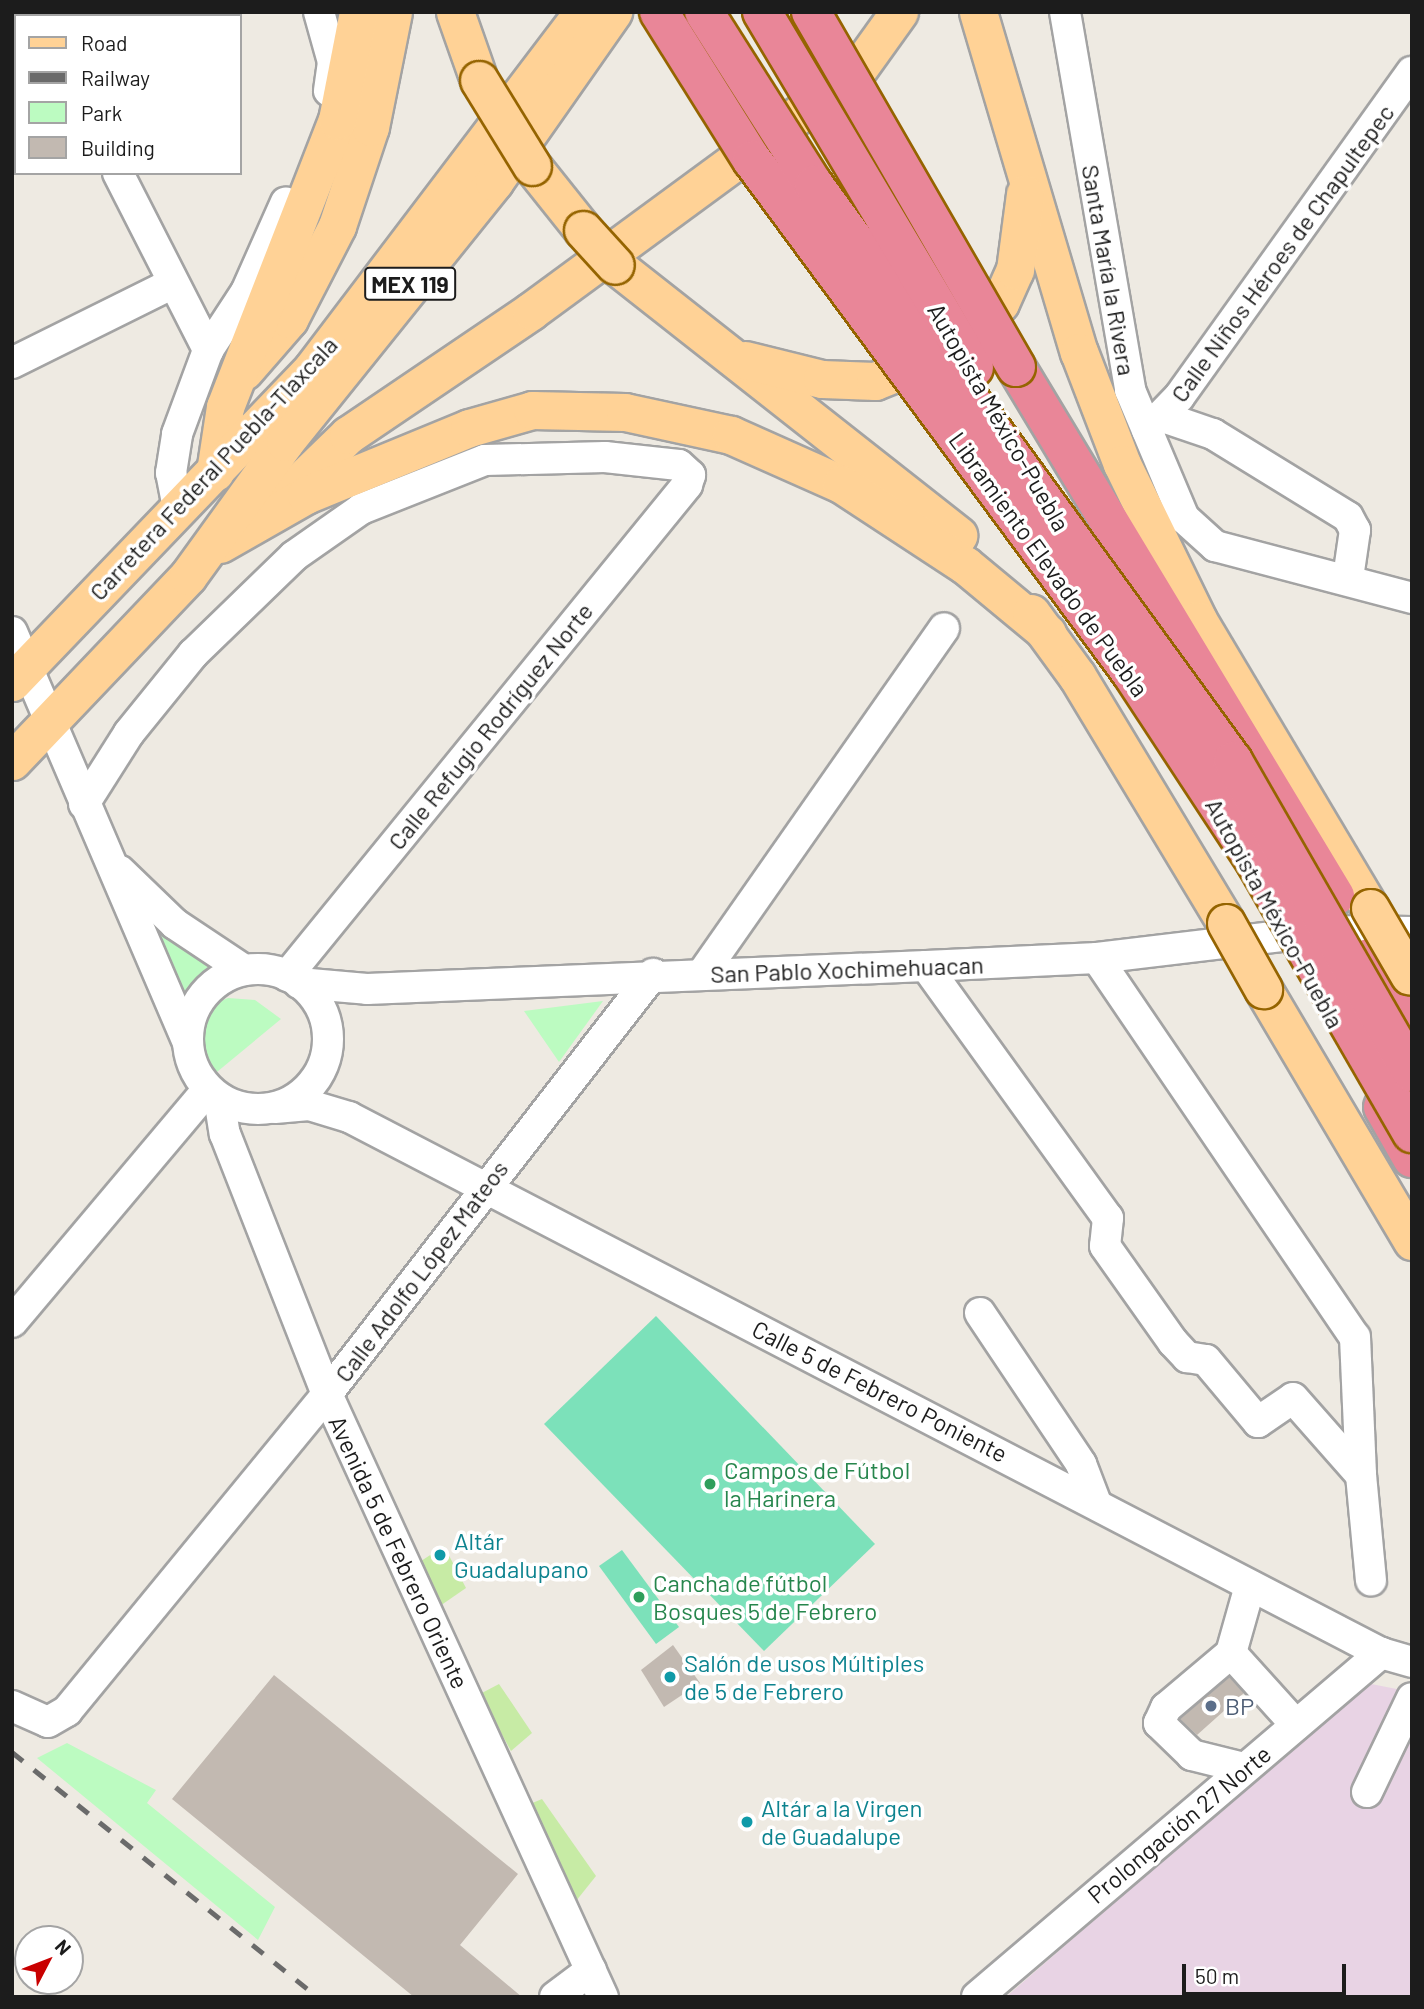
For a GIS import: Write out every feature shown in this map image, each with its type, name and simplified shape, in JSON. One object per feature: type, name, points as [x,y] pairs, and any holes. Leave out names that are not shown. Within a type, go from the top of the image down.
[{"type":"highway","name":"Libramiento Elevado de Puebla","points":[[659,12],[752,160],[1132,674],[1255,863],[1412,1133]]},
{"type":"highway","name":"Libramiento Elevado de Puebla","points":[[704,12],[814,185],[1233,761],[1412,1072]]},
{"type":"highway","name":"Autopista México-Puebla","points":[[762,12],[986,389],[1279,923],[1412,1158]]},
{"type":"highway","name":"Autopista México-Puebla","points":[[811,12],[1330,914],[1369,958],[1412,1033]]},
{"type":"main road","points":[[215,472],[218,430],[241,374],[255,322],[320,172],[358,12]]},
{"type":"main road","points":[[241,374],[289,318],[337,226],[370,127],[393,12]]},
{"type":"main road","points":[[455,12],[479,80],[532,166],[615,265],[705,341],[906,489],[995,572],[1046,633],[1226,923],[1412,1241]]},
{"type":"main road","name":"Carretera Federal Puebla-Tlaxcala","points":[[19,674],[312,369],[583,12]]},
{"type":"main road","name":"Carretera Federal Puebla-Tlaxcala","points":[[12,761],[204,553],[494,182],[613,12]]},
{"type":"main road","points":[[268,514],[348,435],[531,311],[856,72],[899,12]]},
{"type":"main road","points":[[978,12],[1025,169],[1198,620],[1411,977]]},
{"type":"main road","points":[[705,341],[764,367],[848,382],[895,377],[950,351],[1000,303],[1015,270],[1025,169]]},
{"type":"main road","points":[[204,553],[268,514],[426,443],[532,410],[661,417],[731,435],[841,484],[965,565],[1046,633]]},
{"type":"street","points":[[178,508],[171,473],[177,434],[208,350],[277,226],[329,90],[333,62],[319,12]]},
{"type":"street","name":"Santa María la Rivera","points":[[1065,12],[1114,397],[1155,424],[1184,519],[1215,546],[1348,578]]},
{"type":"street","name":"Calle Niños Héroes de Chapultepec","points":[[1155,424],[1412,72]]},
{"type":"street","points":[[119,175],[208,350]]},
{"type":"street","points":[[12,363],[173,283]]},
{"type":"street","points":[[1155,424],[1213,434],[1348,517],[1355,530],[1348,578],[1412,598]]},
{"type":"street","name":"Calle Refugio Rodríguez Norte","points":[[85,804],[129,733],[192,654],[294,555],[361,509],[485,460],[647,459],[679,465],[690,475],[293,979]]},
{"type":"street","points":[[702,974],[944,628]]},
{"type":"street","points":[[12,632],[19,674],[51,719],[106,856],[187,1041],[193,1068],[214,1094],[249,1109],[275,1108],[307,1090],[325,1060]]},
{"type":"street","points":[[106,856],[175,924],[244,970],[293,979],[314,998],[327,1026],[325,1060],[349,1117]]},
{"type":"street","name":"San Pablo Xochimehuacan","points":[[293,979],[367,989],[653,974],[1097,958],[1330,914],[1412,932]]},
{"type":"street","points":[[1097,958],[1355,1337],[1361,1475],[1371,1581]]},
{"type":"street","points":[[926,966],[1108,1218],[1105,1246],[1173,1342],[1187,1357],[1206,1360],[1258,1422],[1293,1398],[1361,1475]]},
{"type":"street","points":[[187,1041],[203,995],[244,970]]},
{"type":"street","name":"Calle Adolfo López Mateos","points":[[12,1706],[48,1722],[67,1711],[327,1394],[484,1187],[653,974]]},
{"type":"street","points":[[327,1026],[339,1007],[367,989]]},
{"type":"street","points":[[12,1322],[214,1094]]},
{"type":"street","name":"Avenida 5 de Febrero Oriente","points":[[214,1094],[225,1134],[327,1394],[597,1984]]},
{"type":"street","name":"Calle 5 de Febrero Poniente","points":[[275,1108],[309,1105],[349,1117],[1095,1501],[1250,1586],[1381,1653],[1412,1662]]},
{"type":"street","points":[[980,1313],[1081,1464],[1095,1501]]},
{"type":"street","points":[[1244,1768],[1192,1755],[1159,1723],[1166,1708],[1231,1653],[1250,1586]]},
{"type":"street","points":[[1231,1653],[1296,1725]]},
{"type":"street","name":"Prolongación 27 Norte","points":[[977,1997],[1381,1653]]},
{"type":"street","points":[[1367,1792],[1412,1698]]},
{"type":"street","points":[[555,1997],[597,1984]]},
{"type":"shaded area","points":[[1366,1683],[1412,1692],[1412,1997],[1006,1997]]},
{"type":"green space","points":[[150,913],[218,977],[175,1006],[138,920]]},
{"type":"green space","points":[[228,998],[255,1000],[281,1019],[206,1081],[196,1066],[192,1029],[197,1011]]},
{"type":"green space","points":[[603,1001],[559,1062],[524,1011]]},
{"type":"green space","name":"Campos de Fútbol la Harinera","points":[[656,1316],[875,1544],[764,1651],[544,1424]]},
{"type":"green space","points":[[444,1546],[466,1588],[437,1608],[418,1563]]},
{"type":"green space","name":"Cancha de fútbol Bosques 5 de Febrero","points":[[622,1550],[679,1627],[656,1644],[599,1566]]},
{"type":"green space","points":[[499,1684],[532,1733],[511,1751],[480,1694]]},
{"type":"green space","points":[[67,1743],[156,1790],[147,1803],[275,1907],[258,1940],[37,1758]]},
{"type":"green space","points":[[542,1799],[596,1876],[576,1901],[530,1804]]},
{"type":"building","name":"Salón de usos Múltiples de 5 de Febrero","points":[[673,1645],[700,1683],[664,1707],[641,1670]]},
{"type":"building","points":[[274,1675],[518,1874],[460,1945],[522,1997],[414,1997],[172,1799]]},
{"type":"building","name":"BP","points":[[1229,1677],[1244,1693],[1197,1735],[1180,1719]]},
{"type":"railway","points":[[12,1752],[318,1997]]},
{"type":"place","name":"Campos de Fútbol la Harinera","points":[[710,1484]]},
{"type":"place","name":"Altár Guadalupano","points":[[440,1555]]},
{"type":"place","name":"Cancha de fútbol Bosques 5 de Febrero","points":[[639,1597]]},
{"type":"place","name":"Salón de usos Múltiples de 5 de Febrero","points":[[670,1677]]},
{"type":"place","name":"BP","points":[[1211,1706]]},
{"type":"place","name":"Altár a la Virgen de Guadalupe","points":[[747,1822]]}]
